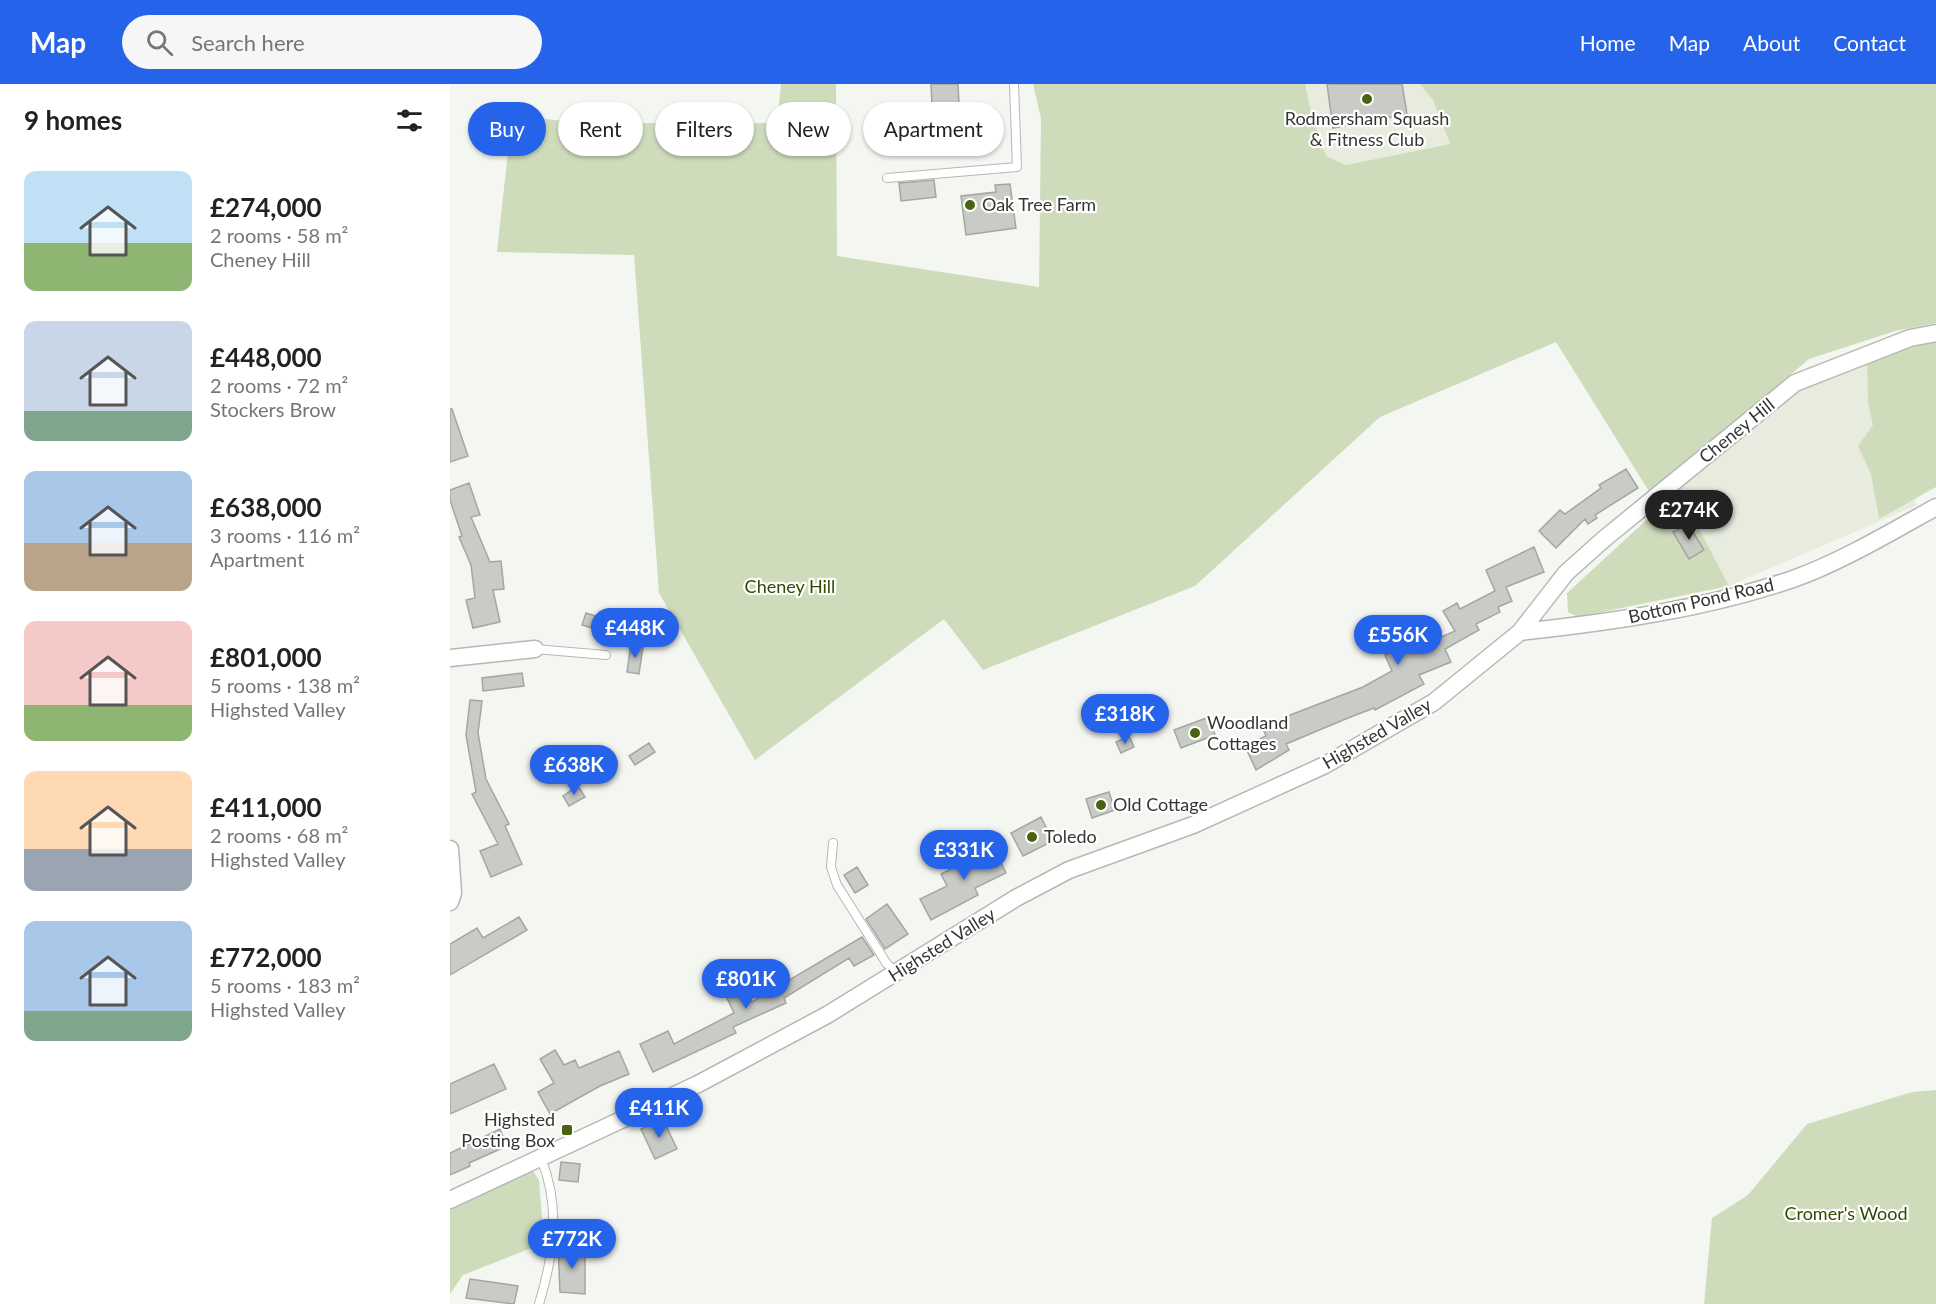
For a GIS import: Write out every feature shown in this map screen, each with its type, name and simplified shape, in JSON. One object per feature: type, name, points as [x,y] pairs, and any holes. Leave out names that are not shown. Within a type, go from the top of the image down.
[{"type":"street","name":"Cheney Hill","points":[[1520,632],[1566,573],[1795,383],[1910,338],[1936,333]]},
{"type":"street","name":"Bottom Pond Road","points":[[1520,632],[1605,623],[1713,602],[1795,578],[1887,535],[1936,507]]},
{"type":"street","name":"Highsted Valley","points":[[450,1200],[698,1084],[898,973],[1016,898],[1069,870],[1193,825],[1325,765],[1434,702],[1520,632]]},
{"type":"street","points":[[450,658],[535,649]]},
{"type":"street","points":[[450,849],[453,893],[450,902]]},
{"type":"lane","points":[[887,178],[1017,167],[1014,84]]},
{"type":"lane","points":[[535,649],[606,655]]},
{"type":"lane","points":[[833,843],[831,867],[837,885],[887,964],[898,973]]},
{"type":"lane","points":[[539,1304],[552,1263],[554,1225],[548,1176],[541,1158]]},
{"type":"shaded area","points":[[1305,84],[1420,84],[1433,100],[1450,144],[1346,165],[1326,156],[1312,115]]},
{"type":"shaded area","points":[[1867,359],[1868,403],[1917,505],[1729,586],[1690,511],[1659,524],[1653,514],[1687,477],[1794,392]]},
{"type":"green space","points":[[781,84],[836,84],[836,102],[779,102]]},
{"type":"green space","points":[[1033,84],[1305,84],[1312,115],[1326,156],[1346,165],[1450,144],[1433,100],[1420,84],[1936,84],[1936,323],[1895,331],[1809,359],[1650,493],[1556,342],[1380,417],[1195,586],[983,670],[944,619],[755,760],[659,593],[634,255],[497,252],[508,156],[546,156],[546,119],[558,120],[558,156],[643,156],[643,123],[655,123],[655,156],[754,156],[754,123],[766,123],[766,156],[836,156],[837,256],[1039,287],[1041,119]]},
{"type":"green space","points":[[1936,341],[1936,487],[1879,519],[1871,474],[1858,446],[1873,425],[1868,403],[1867,359]]},
{"type":"green space","points":[[1690,511],[1729,586],[1578,617],[1568,612],[1567,593],[1653,514],[1659,524]]},
{"type":"green space","name":"Cromer's Wood","points":[[1936,1090],[1936,1304],[1704,1304],[1712,1218],[1748,1195],[1807,1124],[1912,1092]]},
{"type":"green space","points":[[533,1171],[539,1180],[544,1243],[463,1275],[450,1294],[450,1208]]},
{"type":"building","points":[[931,84],[958,84],[959,102],[932,102]]},
{"type":"building","name":"Rodmersham Squash & Fitness Club","points":[[1327,84],[1402,84],[1407,114],[1333,128]]},
{"type":"building","points":[[934,180],[936,197],[901,201],[899,183]]},
{"type":"building","name":"Oak Tree Farm","points":[[1010,184],[1016,228],[966,235],[961,196],[996,192],[995,185]]},
{"type":"building","points":[[450,409],[452,409],[468,456],[450,462]]},
{"type":"building","points":[[1626,469],[1638,488],[1595,515],[1597,518],[1588,524],[1585,519],[1556,548],[1539,531],[1560,510],[1565,514],[1601,488],[1599,485]]},
{"type":"building","points":[[469,483],[480,515],[471,517],[490,562],[501,561],[504,589],[493,590],[500,622],[473,628],[466,600],[475,598],[471,565],[459,537],[462,536],[450,500],[450,490]]},
{"type":"building","points":[[1688,524],[1704,550],[1689,559],[1673,532]]},
{"type":"building","points":[[1534,547],[1544,572],[1506,587],[1512,601],[1498,607],[1500,612],[1476,624],[1479,630],[1445,649],[1451,662],[1419,675],[1424,684],[1375,710],[1374,708],[1286,744],[1289,750],[1256,770],[1245,746],[1266,736],[1263,729],[1285,717],[1363,687],[1392,671],[1385,655],[1404,645],[1408,652],[1455,631],[1443,611],[1457,603],[1460,609],[1495,591],[1486,570]]},
{"type":"building","points":[[586,613],[621,624],[618,636],[582,625]]},
{"type":"building","points":[[631,644],[643,646],[639,674],[627,672]]},
{"type":"building","points":[[522,673],[524,686],[483,691],[482,678]]},
{"type":"building","points":[[470,700],[482,701],[478,733],[486,779],[509,824],[505,826],[522,864],[491,877],[480,851],[498,844],[472,794],[476,792],[466,735]]},
{"type":"building","name":"Woodland Cottages","points":[[1209,717],[1215,735],[1181,748],[1174,730]]},
{"type":"building","points":[[1129,736],[1134,747],[1121,753],[1116,742]]},
{"type":"building","points":[[649,743],[655,752],[635,765],[629,756]]},
{"type":"building","points":[[578,786],[585,797],[569,806],[563,796]]},
{"type":"building","name":"Old Cottage","points":[[1109,792],[1115,810],[1092,818],[1086,799]]},
{"type":"building","name":"Toledo","points":[[1041,817],[1053,841],[1023,856],[1011,833]]},
{"type":"building","points":[[991,842],[1006,873],[975,888],[978,895],[931,920],[920,899],[947,886],[941,874],[971,859],[969,853]]},
{"type":"building","points":[[857,867],[868,885],[855,893],[844,875]]},
{"type":"building","points":[[887,904],[908,934],[885,949],[866,919]]},
{"type":"building","points":[[519,917],[527,930],[450,975],[450,944],[477,928],[483,938]]},
{"type":"building","points":[[862,937],[874,955],[854,966],[849,958],[784,998],[786,1003],[733,1027],[736,1033],[653,1072],[640,1044],[668,1031],[674,1044],[734,1013],[727,998],[746,989],[752,1002]]},
{"type":"building","points":[[555,1050],[564,1065],[575,1060],[579,1068],[619,1051],[629,1074],[600,1086],[550,1114],[538,1092],[554,1083],[540,1059]]},
{"type":"building","points":[[494,1064],[506,1089],[450,1114],[450,1084]]},
{"type":"building","points":[[663,1119],[677,1149],[655,1159],[641,1129]]},
{"type":"building","points":[[500,1129],[507,1146],[469,1163],[470,1166],[450,1175],[450,1153]]},
{"type":"building","points":[[561,1162],[580,1164],[578,1182],[559,1180]]},
{"type":"building","points":[[558,1247],[585,1248],[585,1294],[560,1292]]},
{"type":"building","points":[[470,1279],[518,1286],[514,1304],[466,1298]]},
{"type":"place","name":"Rodmersham Squash & Fitness Club","points":[[1367,99]]},
{"type":"place","name":"Oak Tree Farm","points":[[970,205]]},
{"type":"place","name":"Woodland Cottages","points":[[1195,733]]},
{"type":"place","name":"Old Cottage","points":[[1101,805]]},
{"type":"place","name":"Toledo","points":[[1032,837]]},
{"type":"place","name":"Highsted Posting Box","points":[[567,1130]]}]
